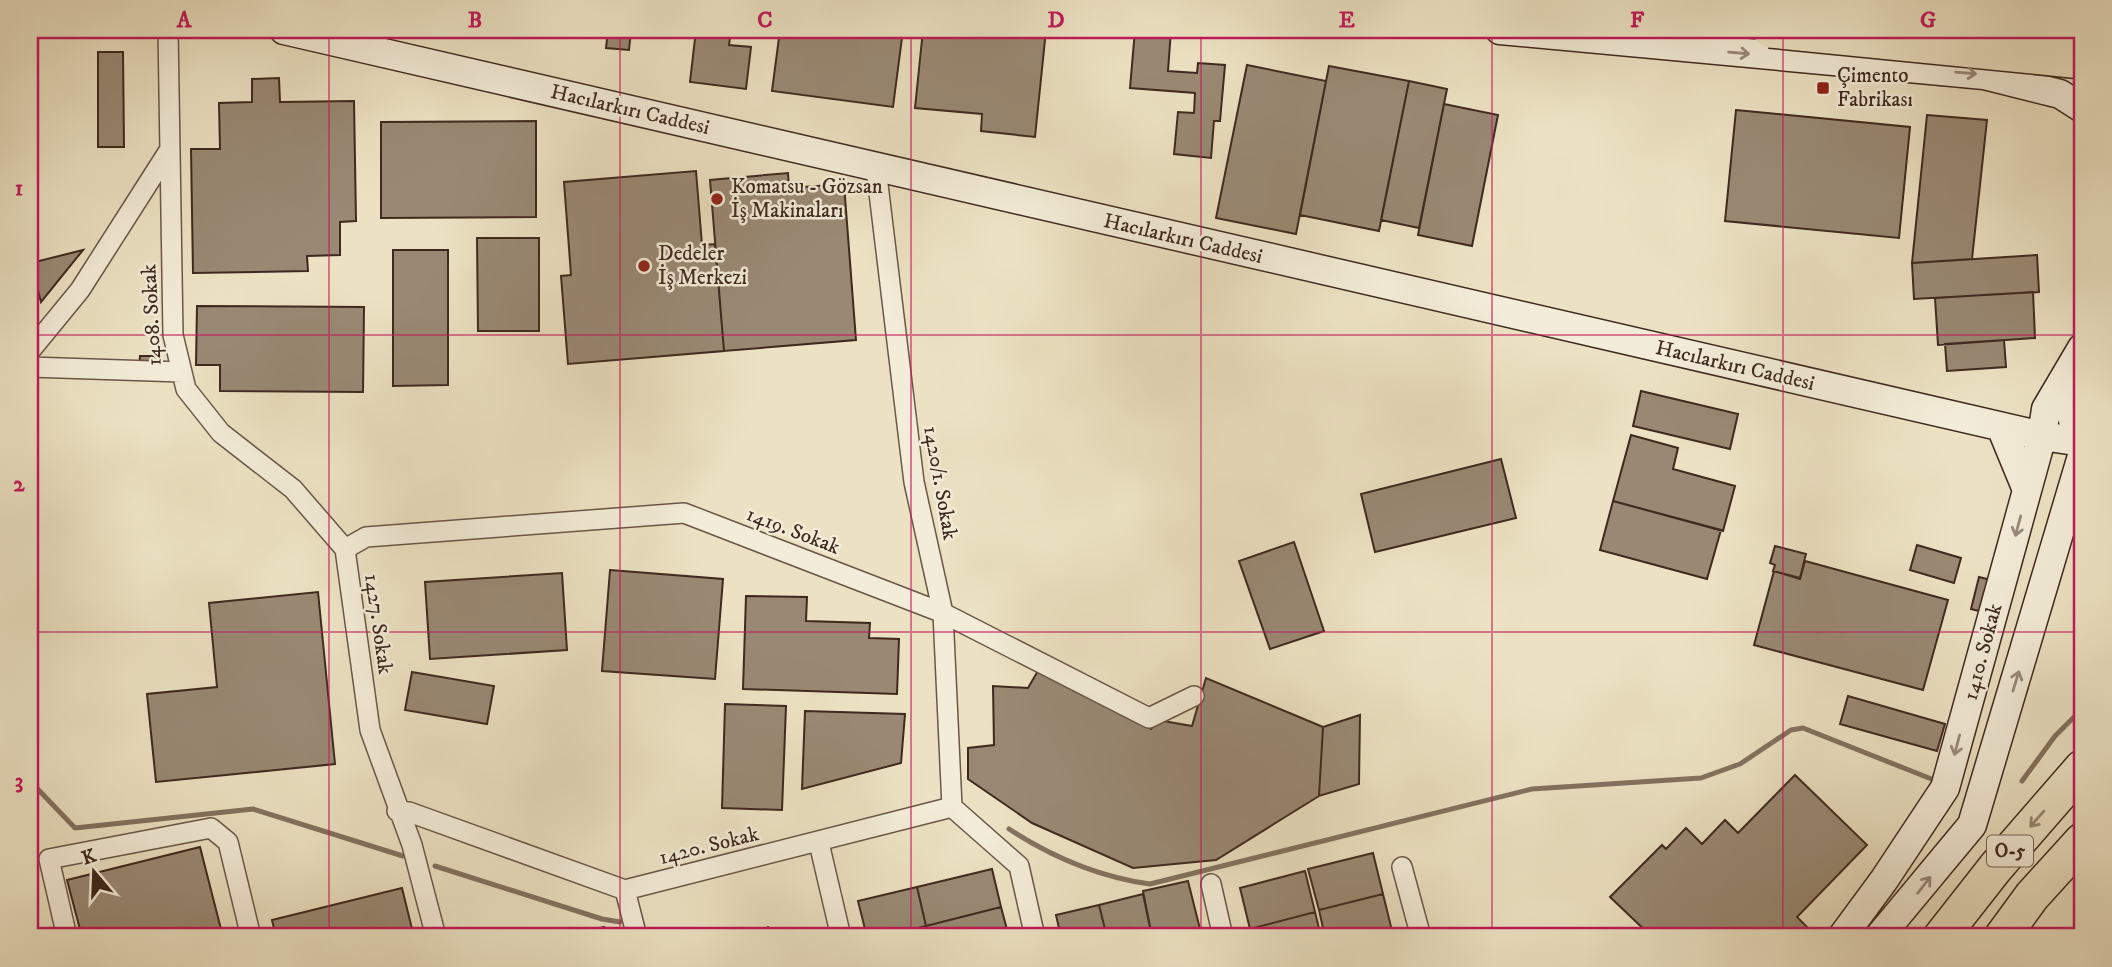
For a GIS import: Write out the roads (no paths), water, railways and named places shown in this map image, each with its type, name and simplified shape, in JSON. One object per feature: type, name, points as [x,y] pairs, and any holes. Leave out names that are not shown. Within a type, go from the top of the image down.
[{"type":"highway","points":[[1770,30],[2082,61]]},
{"type":"highway","points":[[2029,30],[2082,35]]},
{"type":"highway","name":"O-5","points":[[1941,937],[1996,867],[2082,768]]},
{"type":"highway","name":"O-5","points":[[2002,937],[2032,896],[2082,841]]},
{"type":"street","name":"1408. Sokak","points":[[30,367],[183,372],[173,335],[168,30]]},
{"type":"street","name":"Hacılarkırı Caddesi","points":[[284,30],[2001,427],[2082,442]]},
{"type":"street","points":[[1500,30],[1984,75],[2060,94],[2082,108]]},
{"type":"street","points":[[2075,30],[2072,69],[2082,93]]},
{"type":"street","points":[[30,352],[80,290],[170,148]]},
{"type":"street","name":"1420/1. Sokak","points":[[876,168],[914,482],[943,613],[952,807]]},
{"type":"street","name":"1410. Sokak","points":[[1842,937],[1884,880],[1945,788],[2042,436],[2046,409],[2082,348]]},
{"type":"street","name":"1427. Sokak","points":[[183,372],[187,389],[221,433],[293,489],[345,549],[370,730],[397,811],[412,845],[436,937]]},
{"type":"street","points":[[2062,384],[2073,420],[2082,436]]},
{"type":"street","points":[[2001,427],[2027,490]]},
{"type":"street","name":"1410. Sokak","points":[[1879,937],[1972,825],[2082,456]]},
{"type":"street","name":"1419. Sokak","points":[[345,549],[366,537],[684,513],[943,613],[1149,718],[1194,696]]},
{"type":"street","points":[[952,807],[1018,866],[1035,937]]},
{"type":"street","name":"1420. Sokak","points":[[625,890],[819,843],[952,807]]},
{"type":"street","points":[[397,811],[409,812],[625,890],[636,937]]},
{"type":"street","points":[[66,937],[49,859],[211,828],[228,842],[251,937]]},
{"type":"street","points":[[819,843],[841,937]]},
{"type":"street","points":[[1402,867],[1421,937]]},
{"type":"street","points":[[1210,884],[1223,937]]},
{"type":"waterway","points":[[2022,781],[2055,736],[2082,709]]},
{"type":"waterway","points":[[1009,829],[1076,864],[1112,876],[1150,884],[1532,789],[1701,778],[1740,764],[1791,730],[1803,728],[1939,782]]},
{"type":"waterway","points":[[30,781],[75,828],[253,809],[403,856]]},
{"type":"waterway","points":[[435,866],[602,919],[620,922]]},
{"type":"place","name":"Çimento Fabrikası","points":[[1823,88]]},
{"type":"place","name":"Komatsu - Gözsan İş Makinaları","points":[[717,199]]},
{"type":"place","name":"Dedeler İş Merkezi","points":[[644,266]]}]
